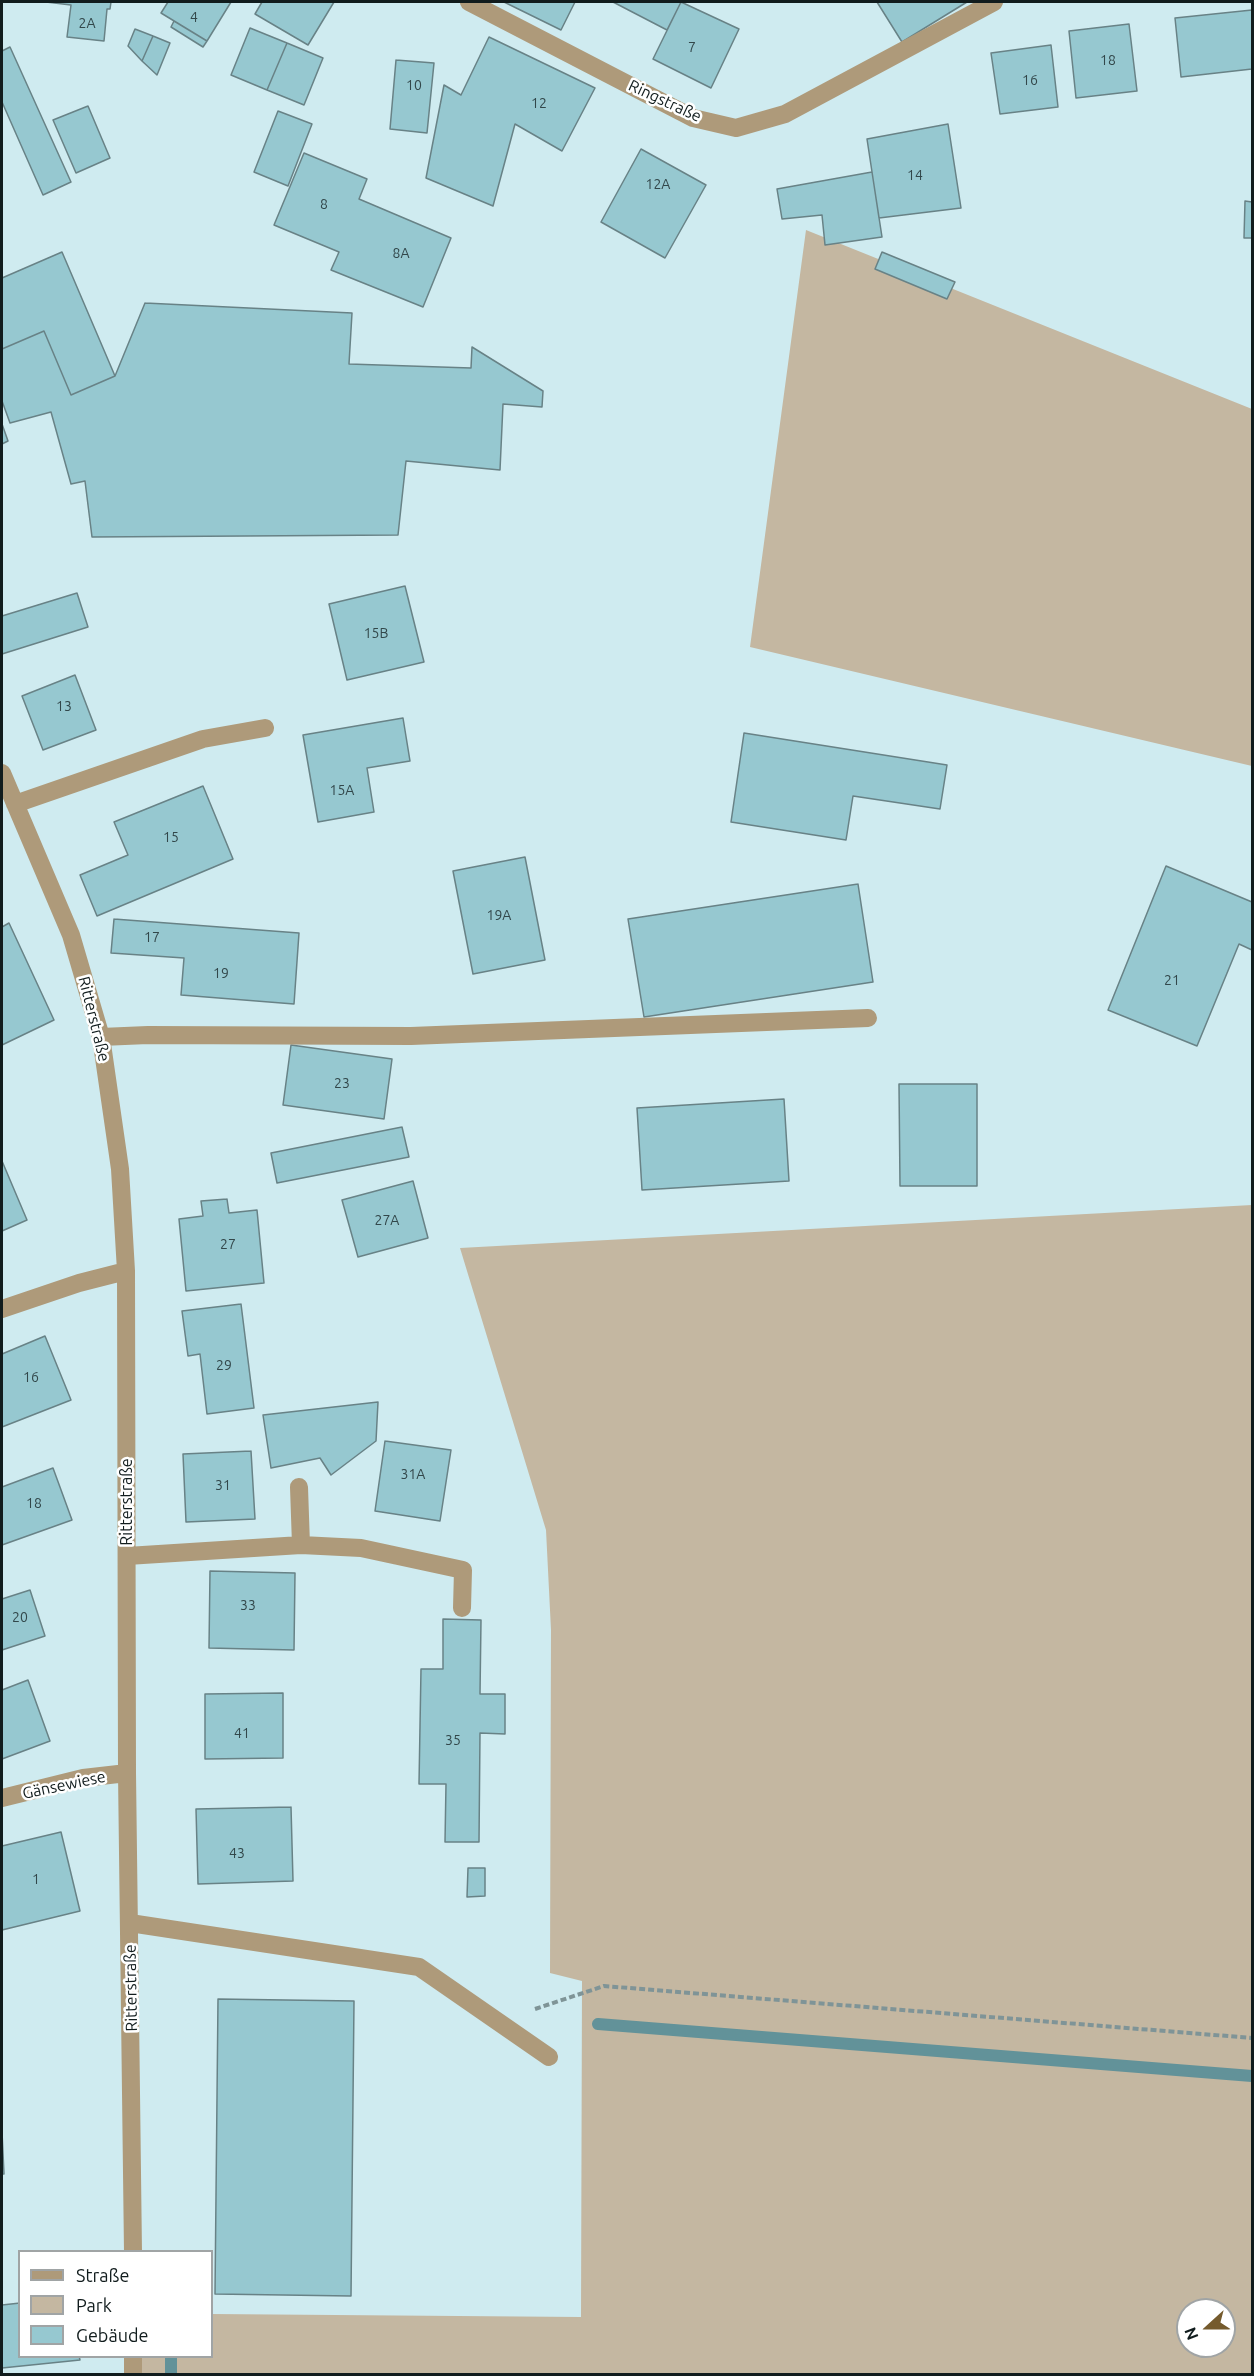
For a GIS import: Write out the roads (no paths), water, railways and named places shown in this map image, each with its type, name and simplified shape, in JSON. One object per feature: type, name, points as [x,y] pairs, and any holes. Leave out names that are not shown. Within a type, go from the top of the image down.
[{"type":"street","name":"Ringstraße","points":[[469,2],[693,118],[736,128],[785,114],[994,2]]},
{"type":"street","points":[[15,804],[203,739],[265,728]]},
{"type":"street","name":"Ritterstraße","points":[[2,773],[71,935],[101,1037],[120,1169],[126,1271],[127,1773],[133,2250]]},
{"type":"street","points":[[101,1037],[148,1035],[411,1036],[868,1018]]},
{"type":"street","points":[[2,1309],[79,1282],[126,1271]]},
{"type":"street","points":[[299,1487],[301,1545]]},
{"type":"street","points":[[127,1556],[301,1545],[362,1548],[463,1570],[462,1608]]},
{"type":"street","name":"Gänsewiese","points":[[2,1798],[83,1778],[127,1773]]},
{"type":"street","points":[[130,1923],[419,1967],[549,2057]]},
{"type":"street","points":[[133,2358],[133,2374]]},
{"type":"waterway","points":[[598,2024],[1252,2076]]},
{"type":"waterway","points":[[171,2358],[171,2374]]}]
